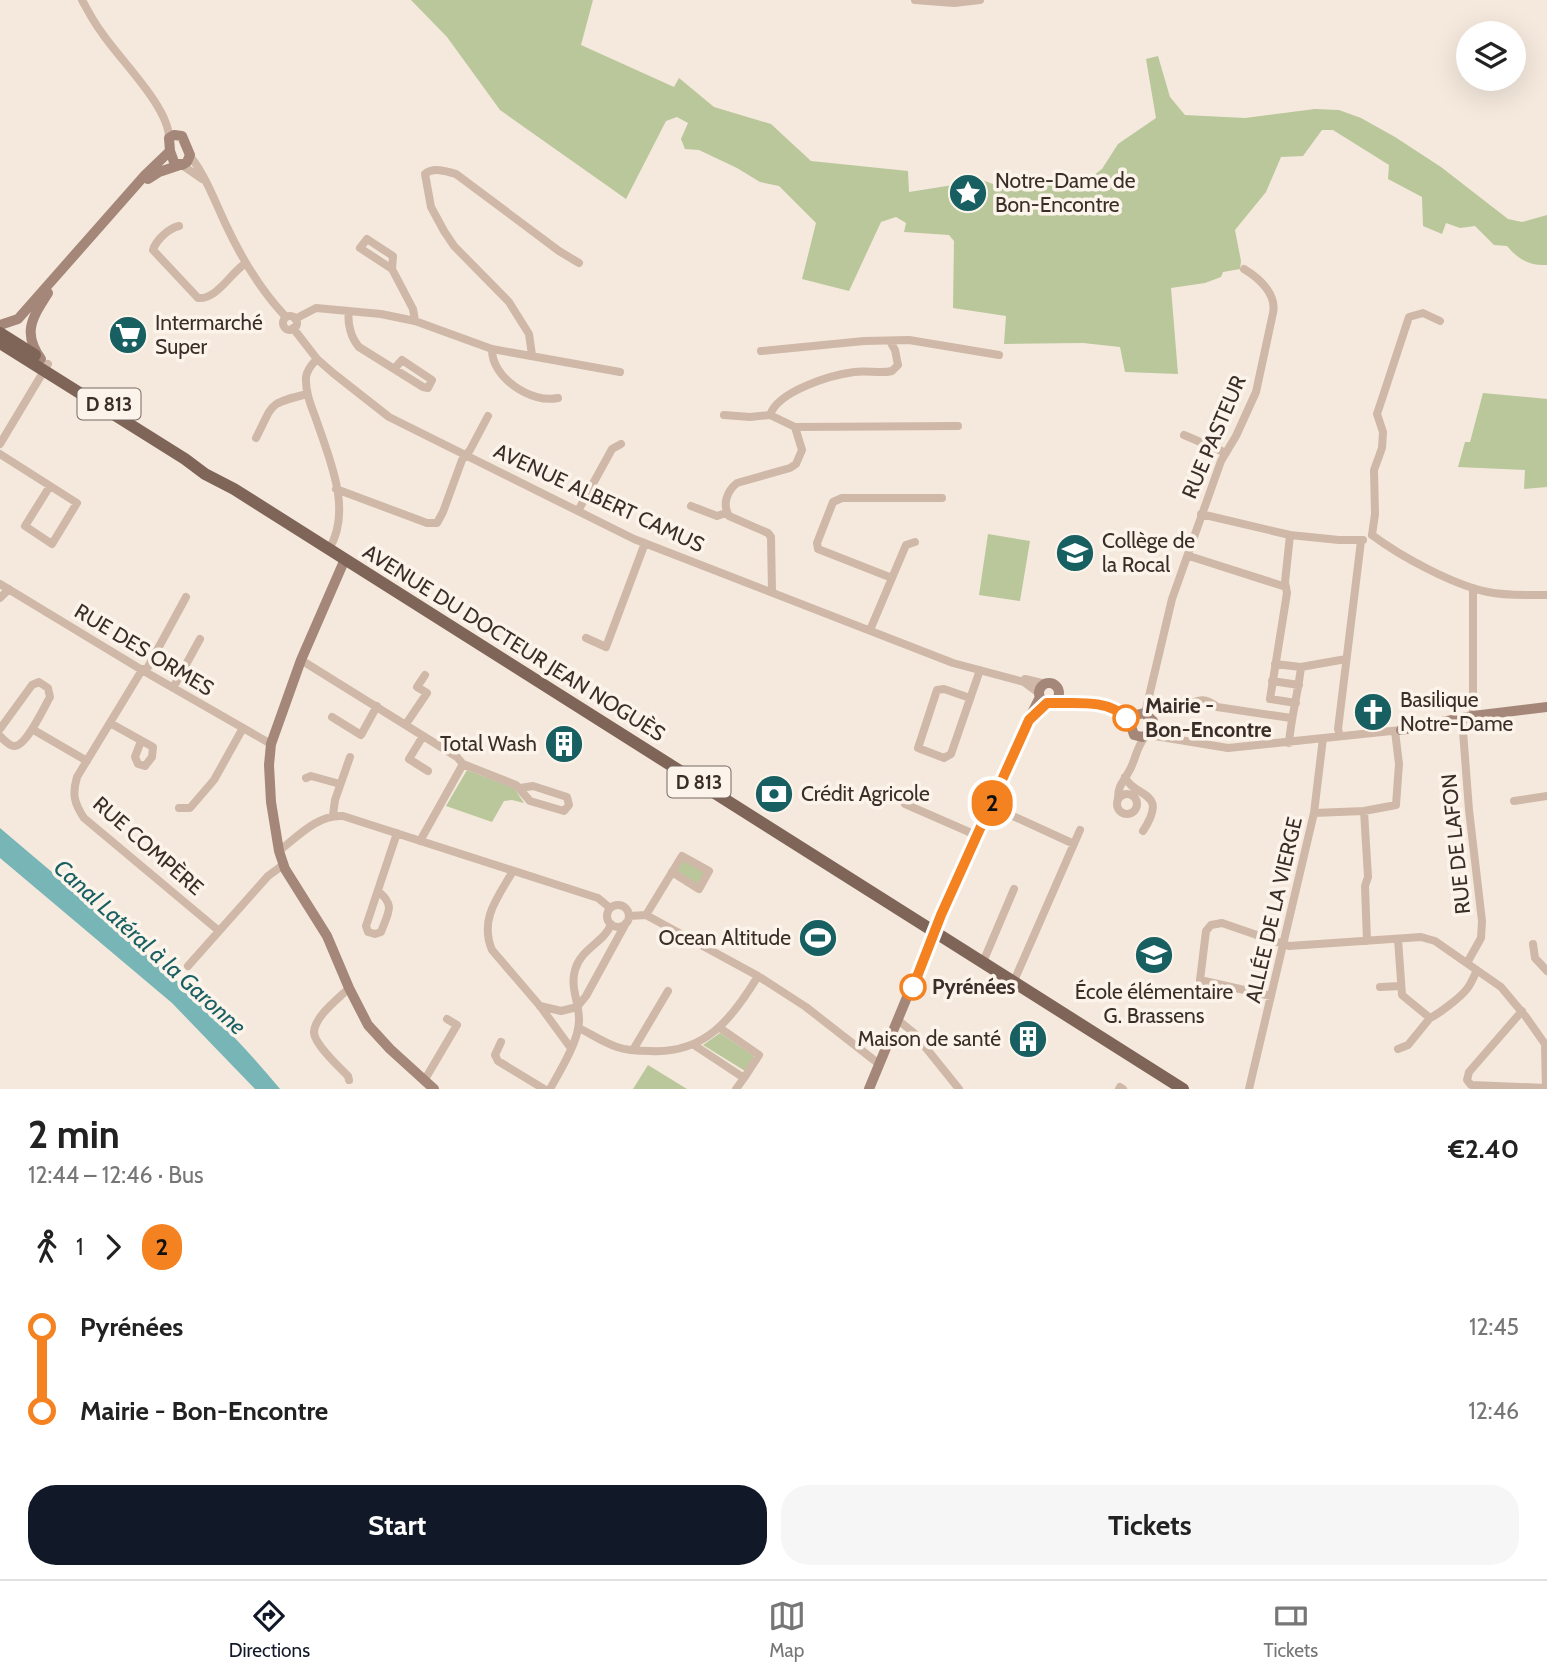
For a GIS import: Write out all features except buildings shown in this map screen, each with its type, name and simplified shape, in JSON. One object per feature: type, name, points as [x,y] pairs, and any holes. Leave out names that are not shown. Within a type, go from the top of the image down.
[{"type":"main road","name":"AVENUE DU DOCTEUR JEAN NOGUÈS","points":[[6,340],[26,359],[44,365]]},
{"type":"main road","name":"AVENUE DU DOCTEUR JEAN NOGUÈS","points":[[6,340],[185,460],[208,471],[214,478],[1183,1089]]},
{"type":"street","points":[[82,0],[102,34],[182,136],[184,162]]},
{"type":"street","points":[[915,0],[954,3],[980,0]]},
{"type":"street","points":[[159,109],[167,123],[174,162],[184,162]]},
{"type":"street","points":[[169,138],[174,135],[182,136]]},
{"type":"street","points":[[6,340],[18,319],[170,151]]},
{"type":"street","points":[[132,192],[154,174],[184,162]]},
{"type":"street","name":"AVENUE ALBERT CAMUS","points":[[184,162],[206,184],[246,263],[275,305],[292,321],[317,359],[389,416],[645,543],[953,663],[1000,675],[1045,696]]},
{"type":"street","points":[[532,355],[529,334],[509,302],[454,246],[444,231],[431,207],[425,174],[436,170],[456,174],[579,263]]},
{"type":"street","points":[[179,226],[172,228],[156,243],[153,250],[198,298],[213,295],[236,269],[246,263]]},
{"type":"street","points":[[392,269],[413,309],[415,321]]},
{"type":"street","name":"RUE PASTEUR","points":[[1143,721],[1182,567],[1189,556],[1201,514],[1226,453],[1256,392],[1275,307],[1264,284],[1244,269]]},
{"type":"street","points":[[6,340],[24,337],[55,278]]},
{"type":"street","points":[[292,321],[316,308],[381,314],[415,321],[492,349],[620,372]]},
{"type":"street","points":[[348,311],[348,319],[357,344],[394,369]]},
{"type":"street","points":[[1372,535],[1375,514],[1374,470],[1382,448],[1383,432],[1377,414],[1409,317],[1423,313],[1440,321]]},
{"type":"street","points":[[0,326],[18,319]]},
{"type":"street","points":[[0,444],[44,365],[30,341],[33,320]]},
{"type":"street","points":[[761,351],[864,341],[909,340],[999,355]]},
{"type":"street","points":[[770,415],[791,393],[833,376],[856,371],[892,370],[898,365],[898,359],[890,341]]},
{"type":"street","points":[[492,349],[494,364],[504,377],[520,389],[542,398],[558,398]]},
{"type":"street","points":[[317,359],[307,371],[307,394],[332,465],[337,489],[338,528],[329,549]]},
{"type":"street","points":[[256,438],[271,406],[307,394]]},
{"type":"street","points":[[724,415],[750,418],[770,415],[794,427],[958,426]]},
{"type":"street","points":[[337,489],[435,524],[440,522],[465,455],[488,416]]},
{"type":"street","points":[[726,513],[727,496],[737,483],[796,464],[802,450],[794,427]]},
{"type":"street","points":[[1184,435],[1226,453]]},
{"type":"street","points":[[579,511],[612,449],[621,444]]},
{"type":"street","points":[[0,454],[77,503],[52,544],[25,526],[50,486]]},
{"type":"street","points":[[892,578],[818,550],[817,543],[833,502],[842,498],[942,498]]},
{"type":"street","points":[[691,506],[715,515],[726,513]]},
{"type":"street","points":[[726,513],[768,533],[771,537],[772,592]]},
{"type":"street","points":[[1201,514],[1290,535],[1362,541],[1372,535]]},
{"type":"street","points":[[1290,535],[1287,590],[1270,699],[1296,703]]},
{"type":"street","points":[[1372,535],[1387,547],[1473,588],[1504,595],[1547,595]]},
{"type":"street","points":[[1340,736],[1338,729],[1362,541]]},
{"type":"street","points":[[870,630],[906,545],[915,542]]},
{"type":"street","points":[[586,638],[606,646],[645,543]]},
{"type":"street","points":[[1189,556],[1287,590]]},
{"type":"street","points":[[345,559],[301,660],[271,744],[271,802],[279,851],[283,865],[327,936],[368,1025],[434,1089]]},
{"type":"street","name":"RUE DES ORMES","points":[[0,584],[271,744]]},
{"type":"street","name":"RUE DE LAFON","points":[[1467,963],[1481,938],[1482,921],[1469,810],[1468,717],[1473,588]]},
{"type":"street","points":[[0,598],[9,589]]},
{"type":"street","name":"RUE COMPÈRE","points":[[186,597],[148,667],[142,670],[77,777],[73,792],[75,805],[84,818],[219,931]]},
{"type":"street","points":[[173,688],[200,639]]},
{"type":"street","points":[[1275,664],[1301,667],[1346,659]]},
{"type":"street","points":[[301,660],[406,724],[463,764],[520,788],[530,801],[564,811],[569,805],[567,797],[533,786],[520,788]]},
{"type":"street","points":[[1289,743],[1301,667]]},
{"type":"street","points":[[970,698],[944,689],[937,690],[918,748],[944,758],[951,754],[980,670]]},
{"type":"street","points":[[406,724],[427,693],[417,687],[425,675]]},
{"type":"street","points":[[1272,681],[1299,685]]},
{"type":"street","points":[[0,729],[32,685],[39,682],[48,688],[50,697],[25,739],[12,746],[0,736]]},
{"type":"street","points":[[1045,696],[1057,699],[1059,692],[1081,703]]},
{"type":"street","points":[[1045,696],[1119,711],[1143,721],[1164,737],[1227,748],[1398,730],[1468,717],[1547,707]]},
{"type":"street","points":[[869,1089],[934,931],[1018,741],[1045,696]]},
{"type":"street","points":[[1143,721],[1196,700],[1212,703],[1217,707],[1291,718]]},
{"type":"street","points":[[332,717],[361,735],[377,706]]},
{"type":"street","points":[[1128,778],[1121,781],[1118,798],[1119,810],[1124,813],[1136,810],[1138,803],[1128,778],[1143,721]]},
{"type":"street","points":[[110,723],[141,741]]},
{"type":"street","points":[[179,808],[190,807],[214,780],[243,728]]},
{"type":"street","points":[[32,729],[87,761]]},
{"type":"street","points":[[1314,813],[1394,807],[1398,803],[1398,730]]},
{"type":"street","points":[[424,736],[409,759],[428,771]]},
{"type":"street","name":"ALLÉE DE LA VIERGE","points":[[1249,1089],[1314,813],[1323,738]]},
{"type":"street","points":[[333,815],[350,757]]},
{"type":"street","points":[[420,841],[463,764]]},
{"type":"street","points":[[306,778],[312,776],[340,784]]},
{"type":"street","points":[[1128,778],[1153,804],[1143,831]]},
{"type":"street","points":[[1118,798],[1124,794],[1133,795]]},
{"type":"street","points":[[1514,801],[1547,796]]},
{"type":"street","points":[[905,804],[976,835]]},
{"type":"street","points":[[991,806],[1074,844]]},
{"type":"street","points":[[1364,811],[1367,941]]},
{"type":"street","points":[[279,851],[323,818],[343,816],[598,898],[610,908]]},
{"type":"street","points":[[1014,981],[1080,830]]},
{"type":"street","points":[[378,891],[389,900],[390,905],[381,932],[375,934],[368,932],[366,926],[397,833]]},
{"type":"street","points":[[610,908],[607,918],[617,927],[628,920],[646,915],[672,872],[684,856],[709,871],[699,889],[672,872]]},
{"type":"street","points":[[188,966],[268,876],[283,865]]},
{"type":"street","points":[[513,871],[490,911],[487,933],[492,950],[540,1006],[570,1047]]},
{"type":"street","points":[[983,962],[1014,889]]},
{"type":"street","points":[[540,1006],[561,1011],[577,1007],[593,985],[628,920],[624,906],[610,908]]},
{"type":"street","points":[[646,915],[758,976],[806,1007],[879,1064]]},
{"type":"street","points":[[1271,996],[1200,981],[1206,931],[1211,925],[1222,923],[1296,946],[1428,938],[1501,988],[1522,1011],[1546,1043],[1546,1089],[1471,1085],[1467,1080],[1469,1072],[1522,1011]]},
{"type":"street","points":[[550,1089],[579,1028],[573,990],[575,970],[586,950],[608,932],[611,924]]},
{"type":"street","points":[[1398,939],[1402,995],[1430,1018]]},
{"type":"street","points":[[1533,944],[1535,958],[1547,971]]},
{"type":"street","points":[[1398,1049],[1408,1045],[1430,1018],[1438,1015],[1465,991],[1477,970]]},
{"type":"street","points":[[579,1028],[614,1046],[633,1050],[657,1052],[694,1045],[720,1028],[736,1010],[758,976]]},
{"type":"street","points":[[1380,987],[1401,986]]},
{"type":"street","points":[[349,988],[319,1020],[314,1031],[316,1039],[349,1080]]},
{"type":"street","points":[[633,1050],[668,991]]},
{"type":"street","points":[[424,1081],[457,1025],[447,1019]]},
{"type":"street","points":[[898,1020],[914,1033],[959,1089]]},
{"type":"street","points":[[720,1028],[759,1055],[736,1089]]},
{"type":"street","points":[[501,1042],[495,1055],[498,1061],[544,1089]]},
{"type":"street","points":[[694,1045],[744,1078]]},
{"type":"green space","points":[[411,0],[593,0],[581,45],[674,87],[679,78],[714,107],[771,124],[811,161],[908,171],[909,192],[953,185],[974,177],[1012,191],[1090,178],[1102,169],[1118,144],[1156,118],[1146,59],[1158,56],[1170,97],[1185,115],[1245,118],[1315,109],[1339,110],[1361,118],[1395,137],[1441,167],[1508,219],[1522,222],[1547,215],[1547,265],[1529,263],[1515,255],[1507,246],[1494,245],[1475,226],[1460,228],[1446,223],[1442,234],[1423,226],[1422,197],[1388,179],[1389,165],[1333,130],[1322,130],[1303,156],[1281,157],[1266,192],[1235,230],[1240,269],[1223,272],[1221,277],[1205,283],[1171,288],[1178,374],[1125,372],[1120,347],[1083,343],[1004,344],[1006,316],[953,308],[954,241],[949,235],[904,232],[906,223],[896,217],[881,222],[849,291],[802,279],[816,223],[779,186],[760,182],[699,150],[685,149],[681,139],[688,123],[677,117],[666,121],[626,199],[500,110],[447,37]]},
{"type":"green space","points":[[1483,393],[1547,399],[1547,487],[1524,489],[1525,470],[1458,467],[1465,442],[1470,442]]},
{"type":"green space","points":[[988,534],[1030,541],[1020,601],[979,595]]},
{"type":"green space","points":[[467,770],[514,788],[524,803],[504,801],[492,822],[446,806]]},
{"type":"green space","points":[[684,859],[705,873],[697,884],[677,871]]},
{"type":"green space","points":[[720,1033],[754,1056],[745,1071],[703,1045]]},
{"type":"green space","points":[[648,1065],[687,1089],[633,1089]]},
{"type":"water","points":[[0,828],[181,985],[216,1018],[280,1089],[255,1089],[172,1003],[0,858]]},
{"type":"bus line","name":"2","points":[[913,987],[941,915],[1029,720],[1047,703],[1089,703],[1119,711],[1126,718]]},
{"type":"place","name":"Notre-Dame de Bon-Encontre","points":[[968,193]]},
{"type":"place","name":"Intermarché Super","points":[[128,335]]},
{"type":"place","name":"Collège de la Rocal","points":[[1075,553]]},
{"type":"place","name":"Basilique Notre-Dame","points":[[1373,712]]},
{"type":"place","name":"Mairie - Bon-Encontre","points":[[1126,718]]},
{"type":"place","name":"Total Wash","points":[[564,744]]},
{"type":"place","name":"Crédit Agricole","points":[[774,794]]},
{"type":"place","name":"Ocean Altitude","points":[[818,938]]},
{"type":"place","name":"École élémentaire G. Brassens","points":[[1154,955]]},
{"type":"place","name":"Pyrénées","points":[[913,987]]},
{"type":"place","name":"Maison de santé","points":[[1028,1039]]},
{"type":"water label","name":"Canal Latéral à la Garonne","points":[[150,947]]}]
